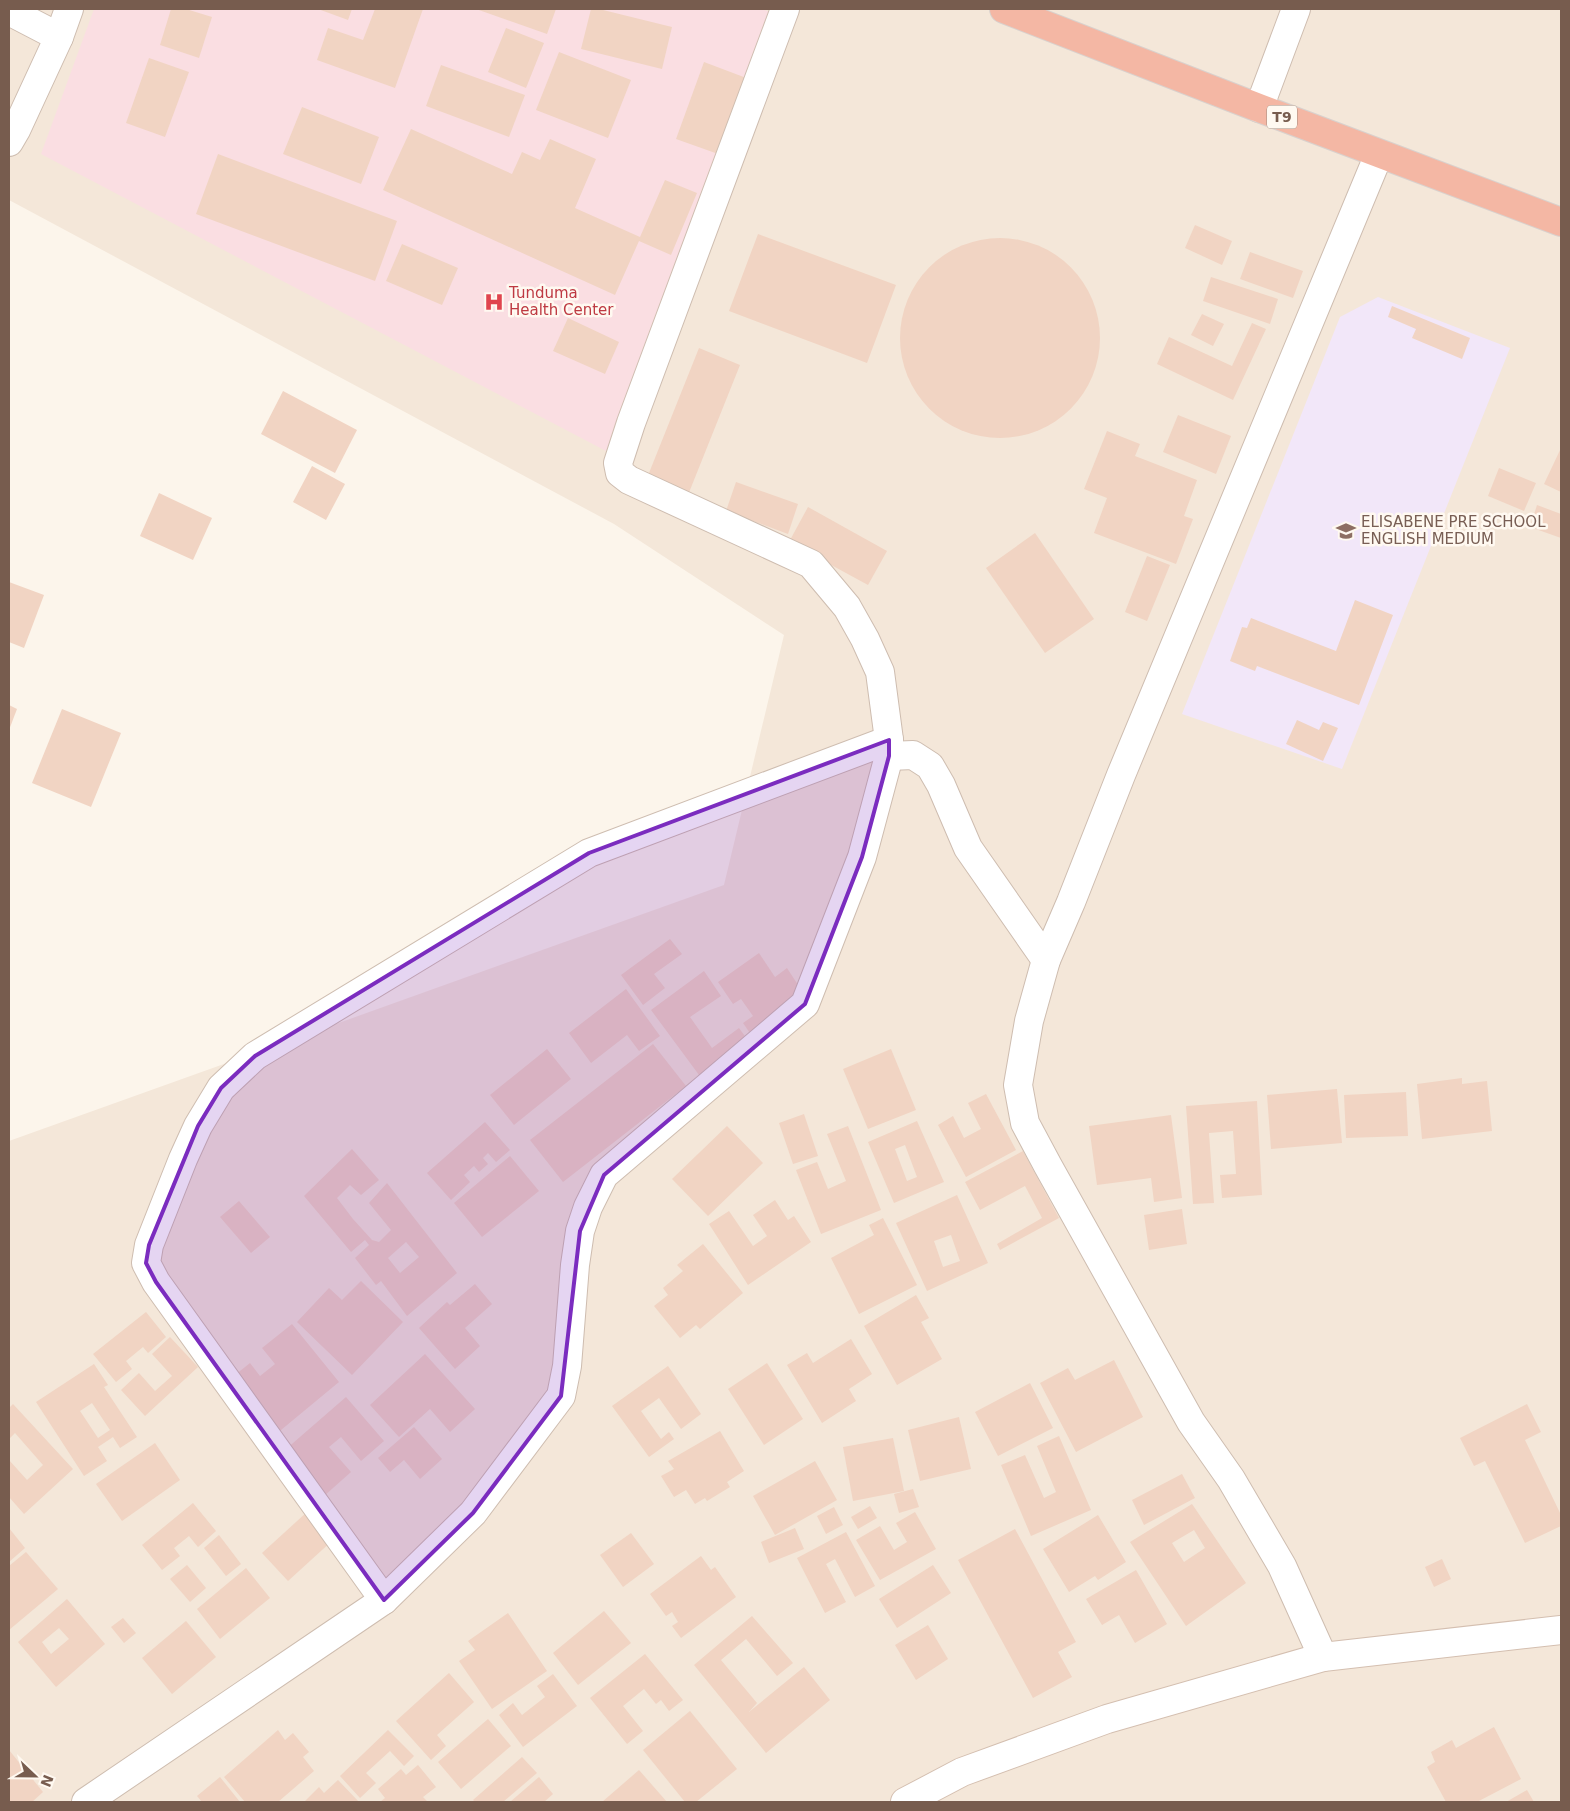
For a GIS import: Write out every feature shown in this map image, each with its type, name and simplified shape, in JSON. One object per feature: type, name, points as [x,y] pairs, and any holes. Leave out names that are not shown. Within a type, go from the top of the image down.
[{"type":"highway","name":"T9","points":[[1004,9],[1258,108],[1561,222]]},
{"type":"street","points":[[9,142],[59,37],[68,9]]},
{"type":"street","points":[[86,1802],[384,1600],[473,1513],[561,1396],[567,1366],[575,1264],[580,1231],[588,1207],[604,1175],[805,1004],[862,858],[889,748],[880,672],[865,639],[847,607],[811,564],[629,480],[620,474],[618,463],[631,423],[784,9]]},
{"type":"street","points":[[1258,108],[1296,9]]},
{"type":"street","points":[[9,11],[59,37]]},
{"type":"street","points":[[1323,1657],[1282,1566],[1230,1480],[1191,1422],[1052,1174],[1025,1123],[1018,1085],[1029,1020],[1046,960],[1071,902],[1124,766],[1379,154]]},
{"type":"street","points":[[384,1600],[162,1290],[146,1263],[149,1245],[183,1159],[198,1126],[221,1088],[255,1056],[589,854],[889,748],[914,755],[930,766],[941,785],[968,848],[1046,960]]},
{"type":"street","points":[[905,1802],[962,1772],[1107,1719],[1323,1657],[1561,1630]]},
{"type":"highlighted area","points":[[889,740],[889,756],[862,857],[805,1004],[604,1175],[580,1231],[561,1396],[473,1513],[384,1600],[156,1282],[146,1263],[149,1245],[198,1126],[221,1088],[255,1056],[589,853]]},
{"type":"shaded area","points":[[9,9],[1561,9],[1561,1802],[9,1802],[9,1141],[724,885],[784,635],[614,524],[9,200]]},
{"type":"shaded area","name":"Tunduma Health Center","points":[[94,9],[761,9],[780,15],[606,451],[41,154]]},
{"type":"shaded area","name":"ELISABENE PRE SCHOOL ENGLISH MEDIUM","points":[[1378,297],[1510,348],[1342,769],[1182,714],[1340,317]]},
{"type":"building","points":[[171,9],[186,9],[212,17],[199,58],[160,45]]},
{"type":"building","points":[[318,9],[352,9],[348,20]]},
{"type":"building","points":[[375,9],[423,9],[395,88],[317,60],[328,28],[363,40]]},
{"type":"building","points":[[476,9],[556,9],[547,34]]},
{"type":"building","points":[[591,9],[599,9],[672,27],[662,69],[581,49]]},
{"type":"building","points":[[506,28],[544,43],[526,88],[488,72]]},
{"type":"building","points":[[559,52],[631,80],[608,138],[536,110]]},
{"type":"building","points":[[149,58],[189,72],[165,137],[126,123]]},
{"type":"building","points":[[704,62],[749,79],[721,155],[676,139]]},
{"type":"building","points":[[441,65],[525,95],[509,137],[426,106]]},
{"type":"building","points":[[302,107],[379,137],[361,184],[283,154]]},
{"type":"building","points":[[411,129],[512,174],[522,152],[540,160],[550,139],[596,159],[575,208],[640,237],[665,180],[697,193],[671,255],[639,241],[615,295],[383,190]]},
{"type":"building","points":[[218,154],[397,221],[375,281],[196,214]]},
{"type":"building","points":[[1195,225],[1232,241],[1222,265],[1185,248]]},
{"type":"building","points":[[758,234],[896,285],[867,363],[729,311]]},
{"type":"building","points":[[1000,238],[1029,242],[1056,255],[1071,267],[1083,282],[1096,309],[1100,338],[1096,367],[1083,394],[1071,409],[1056,421],[1029,434],[1000,438],[971,434],[944,421],[929,409],[917,394],[904,367],[900,338],[904,309],[917,282],[929,267],[944,255],[971,242]]},
{"type":"building","points":[[402,244],[458,268],[442,305],[386,281]]},
{"type":"building","points":[[1250,252],[1303,271],[1293,298],[1240,279]]},
{"type":"building","points":[[1211,277],[1278,299],[1270,324],[1203,301]]},
{"type":"building","points":[[1392,306],[1470,338],[1462,359],[1412,338],[1416,329],[1388,317]]},
{"type":"building","points":[[1202,314],[1224,324],[1213,346],[1191,335]]},
{"type":"building","points":[[568,318],[619,342],[605,374],[553,351]]},
{"type":"building","points":[[1252,323],[1266,329],[1233,400],[1157,364],[1169,337],[1232,366]]},
{"type":"building","points":[[699,348],[740,365],[686,500],[645,483]]},
{"type":"building","points":[[283,391],[357,430],[335,473],[261,434]]},
{"type":"building","points":[[1178,415],[1231,436],[1216,474],[1163,452]]},
{"type":"building","points":[[1107,431],[1140,444],[1135,456],[1197,480],[1184,516],[1193,519],[1176,564],[1094,533],[1107,498],[1084,489]]},
{"type":"building","points":[[1561,448],[1561,492],[1544,484]]},
{"type":"building","points":[[312,466],[345,484],[326,520],[293,502]]},
{"type":"building","points":[[1499,468],[1536,483],[1524,511],[1488,496]]},
{"type":"building","points":[[736,482],[798,504],[788,534],[726,511]]},
{"type":"building","points":[[159,493],[212,518],[193,560],[140,536]]},
{"type":"building","points":[[1537,505],[1561,514],[1561,538],[1530,527]]},
{"type":"building","points":[[808,507],[887,551],[868,585],[789,542]]},
{"type":"building","points":[[1035,533],[1094,619],[1045,653],[986,568]]},
{"type":"building","points":[[1147,556],[1170,565],[1147,621],[1125,612]]},
{"type":"building","points":[[9,582],[44,595],[24,648],[9,642]]},
{"type":"building","points":[[1355,600],[1393,615],[1359,705],[1257,666],[1255,671],[1230,661],[1242,627],[1247,628],[1251,618],[1336,651]]},
{"type":"building","points":[[9,705],[17,709],[9,730]]},
{"type":"building","points":[[62,709],[121,733],[91,807],[32,783]]},
{"type":"building","points":[[1297,720],[1319,730],[1323,722],[1338,728],[1323,761],[1286,744]]},
{"type":"building","points":[[670,939],[682,954],[654,974],[665,988],[643,1005],[621,975]]},
{"type":"building","points":[[759,953],[775,977],[787,968],[802,991],[754,1039],[743,1023],[753,1016],[741,999],[733,1004],[718,982]]},
{"type":"building","points":[[704,971],[721,996],[690,1017],[712,1048],[739,1028],[750,1043],[702,1079],[651,1010]]},
{"type":"building","points":[[626,989],[660,1036],[639,1051],[627,1035],[591,1063],[569,1033]]},
{"type":"building","points":[[653,1044],[686,1086],[563,1182],[530,1140]]},
{"type":"building","points":[[547,1049],[571,1079],[514,1125],[490,1095]]},
{"type":"building","points":[[891,1049],[916,1110],[868,1129],[843,1069]]},
{"type":"building","points":[[1462,1078],[1462,1084],[1487,1081],[1492,1131],[1422,1139],[1417,1084]]},
{"type":"building","points":[[1337,1089],[1342,1143],[1271,1149],[1267,1095]]},
{"type":"building","points":[[1406,1092],[1408,1136],[1346,1138],[1344,1095]]},
{"type":"building","points":[[986,1094],[1016,1150],[966,1177],[938,1125],[953,1116],[964,1138],[981,1129],[968,1103]]},
{"type":"building","points":[[1257,1101],[1262,1195],[1222,1198],[1220,1175],[1236,1174],[1233,1131],[1209,1133],[1214,1203],[1193,1204],[1186,1106]]},
{"type":"building","points":[[804,1114],[818,1156],[793,1164],[779,1123]]},
{"type":"building","points":[[1171,1115],[1182,1198],[1154,1202],[1151,1178],[1097,1185],[1089,1126]]},
{"type":"building","points":[[917,1121],[944,1182],[894,1203],[868,1142]],"holes":[[[905,1145],[917,1177],[907,1181],[895,1149]]]},
{"type":"building","points":[[485,1122],[510,1150],[496,1162],[488,1153],[483,1158],[488,1164],[479,1172],[474,1166],[464,1175],[470,1182],[451,1200],[427,1173]]},
{"type":"building","points":[[727,1126],[763,1163],[708,1216],[672,1179]]},
{"type":"building","points":[[848,1126],[881,1210],[821,1234],[796,1170],[817,1162],[828,1189],[846,1181],[827,1134]]},
{"type":"building","points":[[352,1149],[379,1180],[361,1195],[350,1185],[337,1198],[353,1219],[372,1240],[379,1242],[391,1230],[369,1203],[387,1183],[457,1273],[407,1316],[381,1281],[376,1285],[355,1258],[369,1245],[365,1240],[351,1252],[304,1196]],"holes":[[[406,1242],[419,1257],[400,1273],[388,1258]]]},
{"type":"building","points":[[1023,1151],[1059,1218],[1000,1250],[997,1244],[1042,1218],[1025,1186],[980,1210],[965,1182]]},
{"type":"building","points":[[510,1156],[539,1191],[482,1237],[454,1203]]},
{"type":"building","points":[[957,1195],[988,1263],[927,1291],[896,1223]],"holes":[[[951,1235],[960,1261],[943,1267],[934,1241]]]},
{"type":"building","points":[[775,1200],[788,1220],[794,1216],[811,1242],[748,1285],[709,1224],[729,1211],[753,1246],[767,1236],[753,1215]]},
{"type":"building","points":[[239,1201],[270,1237],[251,1253],[220,1217]]},
{"type":"building","points":[[1182,1209],[1187,1244],[1149,1250],[1144,1215]]},
{"type":"building","points":[[883,1218],[917,1285],[859,1314],[831,1258],[874,1235],[869,1225]]},
{"type":"building","points":[[703,1244],[743,1293],[700,1329],[696,1325],[680,1338],[654,1306],[668,1295],[663,1288],[683,1271],[677,1265]]},
{"type":"building","points":[[361,1281],[403,1322],[352,1375],[297,1322],[329,1288],[342,1300]]},
{"type":"building","points":[[475,1284],[492,1304],[465,1328],[480,1346],[455,1369],[419,1328],[447,1302],[450,1305]]},
{"type":"building","points":[[916,1295],[929,1318],[921,1322],[942,1359],[897,1385],[864,1326]]},
{"type":"building","points":[[146,1312],[166,1337],[148,1353],[143,1347],[126,1361],[132,1369],[116,1382],[93,1354]]},
{"type":"building","points":[[292,1324],[339,1382],[275,1435],[230,1379],[250,1363],[260,1376],[275,1364],[262,1348]]},
{"type":"building","points":[[170,1337],[198,1367],[145,1416],[121,1390],[139,1373],[155,1391],[172,1376],[152,1354]]},
{"type":"building","points":[[851,1339],[872,1374],[849,1389],[856,1401],[822,1423],[787,1365],[807,1353],[813,1363]]},
{"type":"building","points":[[425,1354],[475,1409],[450,1432],[430,1409],[399,1437],[370,1405]]},
{"type":"building","points":[[1114,1360],[1143,1417],[1076,1452],[1040,1383],[1068,1368],[1075,1380]]},
{"type":"building","points":[[767,1363],[803,1419],[764,1445],[728,1389]]},
{"type":"building","points":[[94,1364],[108,1385],[104,1387],[137,1437],[120,1448],[113,1437],[98,1447],[107,1461],[84,1476],[36,1402]],"holes":[[[92,1403],[110,1430],[98,1438],[80,1411]]]},
{"type":"building","points":[[668,1366],[701,1414],[681,1429],[659,1398],[641,1411],[661,1439],[669,1432],[674,1439],[649,1457],[612,1406]]},
{"type":"building","points":[[1030,1383],[1053,1428],[998,1456],[975,1412]]},
{"type":"building","points":[[346,1397],[384,1441],[361,1461],[341,1437],[329,1447],[351,1472],[324,1496],[285,1450]]},
{"type":"building","points":[[13,1404],[73,1469],[24,1514],[9,1497],[9,1460],[27,1480],[43,1465],[15,1433],[9,1439],[9,1408]]},
{"type":"building","points":[[1527,1404],[1541,1432],[1525,1440],[1561,1515],[1561,1526],[1525,1543],[1485,1461],[1474,1466],[1460,1438]]},
{"type":"building","points":[[959,1417],[971,1469],[920,1481],[908,1430]]},
{"type":"building","points":[[414,1427],[442,1459],[420,1479],[404,1460],[390,1472],[378,1458]]},
{"type":"building","points":[[720,1431],[744,1471],[727,1482],[730,1487],[707,1501],[705,1498],[695,1504],[686,1490],[674,1497],[661,1476],[674,1469],[668,1461]]},
{"type":"building","points":[[1059,1436],[1091,1510],[1031,1536],[1001,1465],[1025,1455],[1044,1498],[1056,1492],[1037,1446]]},
{"type":"building","points":[[893,1438],[904,1491],[853,1501],[843,1447]]},
{"type":"building","points":[[155,1443],[180,1480],[122,1521],[96,1484]]},
{"type":"building","points":[[815,1461],[837,1500],[775,1535],[753,1496]]},
{"type":"building","points":[[1182,1474],[1195,1498],[1144,1525],[1132,1500]]},
{"type":"building","points":[[913,1489],[919,1507],[899,1513],[894,1494]]},
{"type":"building","points":[[193,1503],[216,1531],[198,1547],[189,1536],[174,1548],[180,1556],[162,1570],[142,1545]]},
{"type":"building","points":[[1192,1504],[1246,1583],[1186,1626],[1130,1542]],"holes":[[[1194,1530],[1205,1548],[1184,1562],[1172,1543]]]},
{"type":"building","points":[[870,1506],[877,1518],[858,1529],[851,1517]]},
{"type":"building","points":[[834,1507],[843,1525],[826,1534],[817,1516]]},
{"type":"building","points":[[307,1512],[333,1540],[288,1581],[262,1553]]},
{"type":"building","points":[[915,1512],[936,1549],[880,1580],[856,1540],[880,1526],[894,1550],[907,1542],[896,1523]]},
{"type":"building","points":[[1098,1515],[1126,1562],[1098,1580],[1095,1576],[1069,1592],[1043,1549]]},
{"type":"building","points":[[9,1528],[25,1548],[9,1562]]},
{"type":"building","points":[[795,1528],[804,1549],[769,1563],[761,1542]]},
{"type":"building","points":[[1015,1529],[1076,1642],[1058,1652],[1072,1677],[1033,1698],[958,1560]]},
{"type":"building","points":[[846,1532],[875,1586],[855,1597],[835,1559],[826,1564],[846,1602],[825,1613],[797,1558]]},
{"type":"building","points":[[631,1533],[654,1564],[623,1587],[600,1555]]},
{"type":"building","points":[[219,1535],[241,1564],[226,1576],[204,1548]]},
{"type":"building","points":[[26,1552],[58,1589],[9,1630],[9,1566]]},
{"type":"building","points":[[701,1556],[711,1570],[715,1567],[736,1597],[681,1638],[672,1626],[678,1622],[672,1612],[666,1616],[650,1594]]},
{"type":"building","points":[[1442,1559],[1451,1579],[1434,1587],[1425,1567]]},
{"type":"building","points":[[187,1565],[206,1588],[190,1602],[170,1579]]},
{"type":"building","points":[[933,1565],[951,1593],[897,1628],[879,1599]]},
{"type":"building","points":[[246,1568],[270,1598],[220,1639],[197,1609]]},
{"type":"building","points":[[1136,1570],[1167,1624],[1135,1643],[1119,1615],[1102,1625],[1086,1599]]},
{"type":"building","points":[[67,1599],[105,1644],[56,1687],[18,1642]],"holes":[[[59,1628],[69,1639],[51,1654],[42,1642]]]},
{"type":"building","points":[[604,1611],[631,1643],[578,1685],[553,1653]]},
{"type":"building","points":[[508,1613],[547,1671],[492,1709],[459,1661],[475,1650],[468,1641]]},
{"type":"building","points":[[752,1616],[793,1663],[777,1676],[746,1639],[721,1660],[757,1703],[749,1712],[804,1667],[830,1700],[766,1753],[694,1665]]},
{"type":"building","points":[[123,1618],[136,1633],[124,1643],[111,1627]]},
{"type":"building","points":[[186,1621],[216,1657],[172,1694],[142,1658]]},
{"type":"building","points":[[928,1625],[948,1659],[916,1680],[895,1645]]},
{"type":"building","points":[[645,1654],[683,1700],[669,1711],[661,1700],[656,1704],[644,1689],[623,1706],[643,1731],[627,1744],[590,1698]]},
{"type":"building","points":[[449,1673],[474,1702],[437,1735],[446,1746],[431,1760],[396,1721]]},
{"type":"building","points":[[553,1674],[577,1706],[523,1747],[499,1715],[513,1703],[522,1715],[545,1697],[537,1686]]},
{"type":"building","points":[[690,1711],[737,1769],[696,1802],[685,1802],[643,1750]]},
{"type":"building","points":[[488,1719],[511,1746],[461,1789],[438,1762]]},
{"type":"building","points":[[1494,1727],[1521,1779],[1477,1802],[1446,1802],[1427,1767],[1435,1762],[1431,1752],[1452,1740],[1456,1748]]},
{"type":"building","points":[[278,1730],[285,1740],[293,1733],[309,1752],[303,1757],[314,1771],[278,1802],[245,1802],[224,1777]]},
{"type":"building","points":[[388,1730],[414,1756],[404,1766],[390,1751],[366,1773],[376,1783],[360,1798],[340,1776]]},
{"type":"building","points":[[9,1750],[43,1792],[32,1802],[9,1802]]},
{"type":"building","points":[[522,1757],[537,1773],[503,1802],[475,1802],[473,1800]]},
{"type":"building","points":[[418,1765],[436,1787],[423,1797],[428,1802],[380,1802],[385,1798],[378,1789],[401,1769],[406,1775]]},
{"type":"building","points":[[639,1770],[667,1802],[602,1802]]},
{"type":"building","points":[[220,1777],[240,1802],[202,1802],[197,1796]]},
{"type":"building","points":[[539,1777],[553,1794],[544,1802],[510,1802]]},
{"type":"building","points":[[338,1780],[359,1802],[304,1802],[319,1787],[324,1793]]},
{"type":"building","points":[[1527,1790],[1534,1802],[1506,1802]]},
{"type":"place","name":"Tunduma Health Center","points":[[494,302]]},
{"type":"place","name":"ELISABENE PRE SCHOOL ENGLISH MEDIUM","points":[[1346,531]]}]
